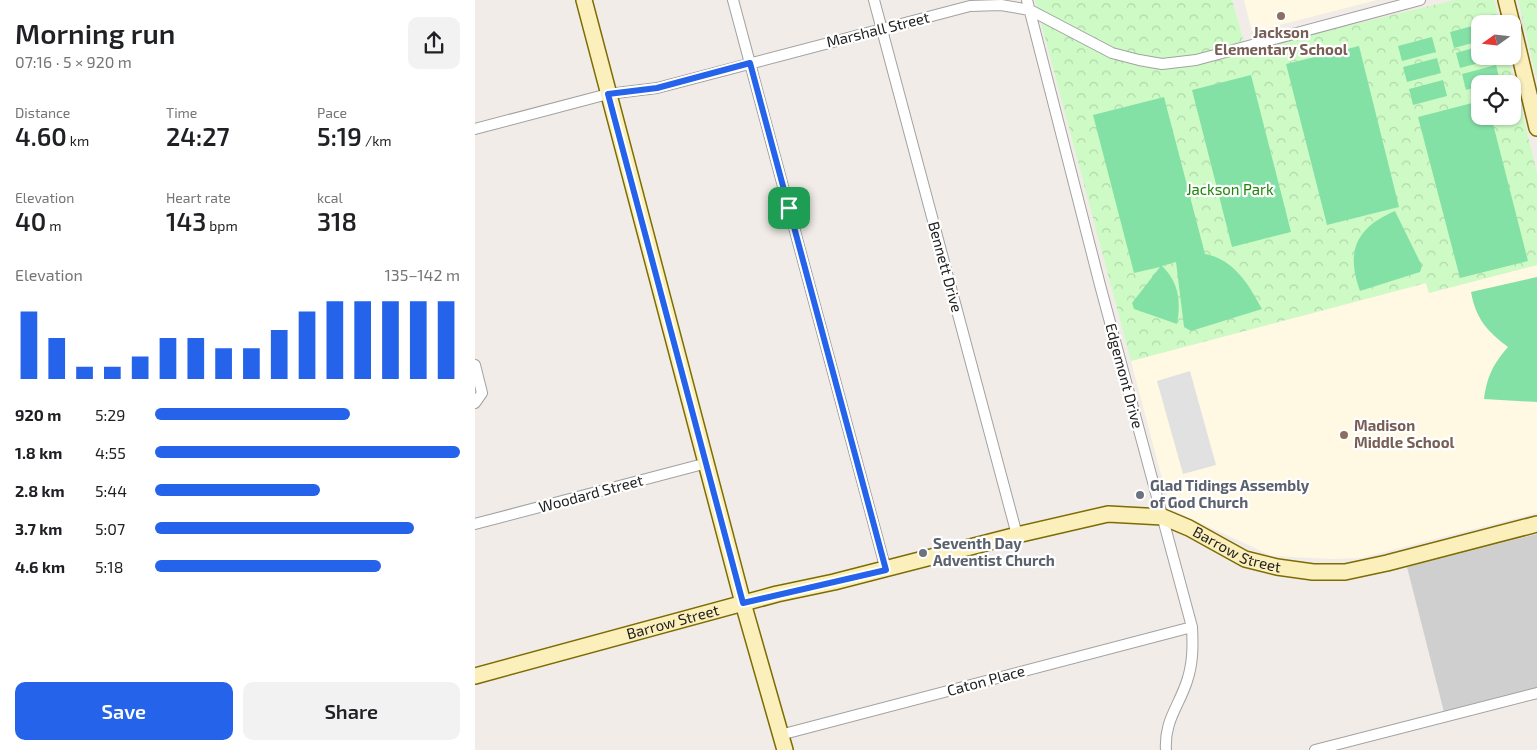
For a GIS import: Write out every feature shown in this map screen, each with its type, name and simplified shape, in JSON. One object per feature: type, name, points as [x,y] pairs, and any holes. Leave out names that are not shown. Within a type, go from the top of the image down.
[{"type":"main road","points":[[584,0],[743,603],[785,750]]},
{"type":"main road","points":[[1506,0],[1510,15]]},
{"type":"main road","points":[[1521,62],[1537,128]]},
{"type":"main road","name":"Barrow Street","points":[[475,676],[743,603],[886,570],[1017,535],[1108,514],[1163,517],[1189,528],[1245,559],[1277,567],[1313,572],[1345,572],[1537,524]]},
{"type":"street","points":[[733,0],[886,570]]},
{"type":"street","name":"Bennett Drive","points":[[874,0],[1017,535]]},
{"type":"street","name":"Marshall Street","points":[[475,129],[608,94],[657,88],[970,6],[1028,5],[1112,53],[1162,64],[1196,60],[1420,0]]},
{"type":"street","name":"Edgemont Drive","points":[[1028,5],[1100,285],[1192,627],[1192,663],[1187,682],[1175,706],[1167,729],[1166,750]]},
{"type":"street","points":[[475,365],[481,393],[475,402]]},
{"type":"street","name":"Woodard Street","points":[[475,524],[707,463]]},
{"type":"street","name":"Caton Place","points":[[780,735],[1192,627]]},
{"type":"street","points":[[1315,750],[1537,693]]},
{"type":"shaded area","name":"Jackson Elementary School","points":[[1244,0],[1377,0],[1252,32]]},
{"type":"shaded area","name":"Madison Middle School","points":[[1537,265],[1537,513],[1361,558],[1332,559],[1272,556],[1170,509],[1131,361],[1426,283],[1429,293]]},
{"type":"shaded area","points":[[1190,371],[1216,465],[1183,474],[1157,381]]},
{"type":"shaded area","points":[[1537,534],[1537,688],[1444,712],[1407,567]]},
{"type":"green space","name":"Jackson Park","points":[[1035,0],[1232,0],[1246,50],[1455,0],[1494,0],[1498,15],[1471,15],[1471,65],[1510,65],[1513,75],[1471,75],[1471,125],[1521,125],[1521,108],[1537,173],[1537,265],[1429,293],[1426,283],[1131,361]]},
{"type":"green space","points":[[1518,0],[1537,0],[1537,80]]},
{"type":"green space","points":[[1471,26],[1471,43],[1454,48],[1450,32]]},
{"type":"green space","points":[[1432,37],[1436,52],[1402,61],[1398,46]]},
{"type":"green space","points":[[1359,46],[1399,207],[1327,225],[1286,64]]},
{"type":"green space","points":[[1471,49],[1471,65],[1460,68],[1456,53]]},
{"type":"green space","points":[[1437,58],[1441,73],[1407,82],[1403,67]]},
{"type":"green space","points":[[1496,65],[1498,75],[1471,75],[1471,89],[1466,90],[1462,74]]},
{"type":"green space","points":[[1251,75],[1291,232],[1232,247],[1192,90]]},
{"type":"green space","points":[[1443,80],[1447,96],[1413,105],[1409,89]]},
{"type":"green space","points":[[1164,97],[1205,254],[1224,261],[1240,274],[1262,309],[1191,331],[1184,327],[1176,262],[1162,266],[1172,279],[1177,293],[1179,308],[1177,324],[1134,309],[1132,303],[1160,267],[1134,273],[1093,115]]},
{"type":"green space","points":[[1471,103],[1471,125],[1493,125],[1528,261],[1460,278],[1418,117]]},
{"type":"green space","points":[[1395,211],[1422,266],[1420,272],[1360,291],[1354,264],[1354,252],[1358,242],[1371,225]]},
{"type":"green space","points":[[1537,277],[1537,402],[1484,399],[1491,371],[1508,347],[1488,330],[1479,317],[1471,292]]},
{"type":"place","name":"Jackson Elementary School","points":[[1281,16]]},
{"type":"place","name":"Madison Middle School","points":[[1344,435]]},
{"type":"place","name":"Glad Tidings Assembly of God Church","points":[[1140,495]]},
{"type":"place","name":"Seventh Day Adventist Church","points":[[923,553]]},
{"type":"route","points":[[750,63],[789,208],[886,570],[743,603],[608,94],[657,88],[750,63]]}]
